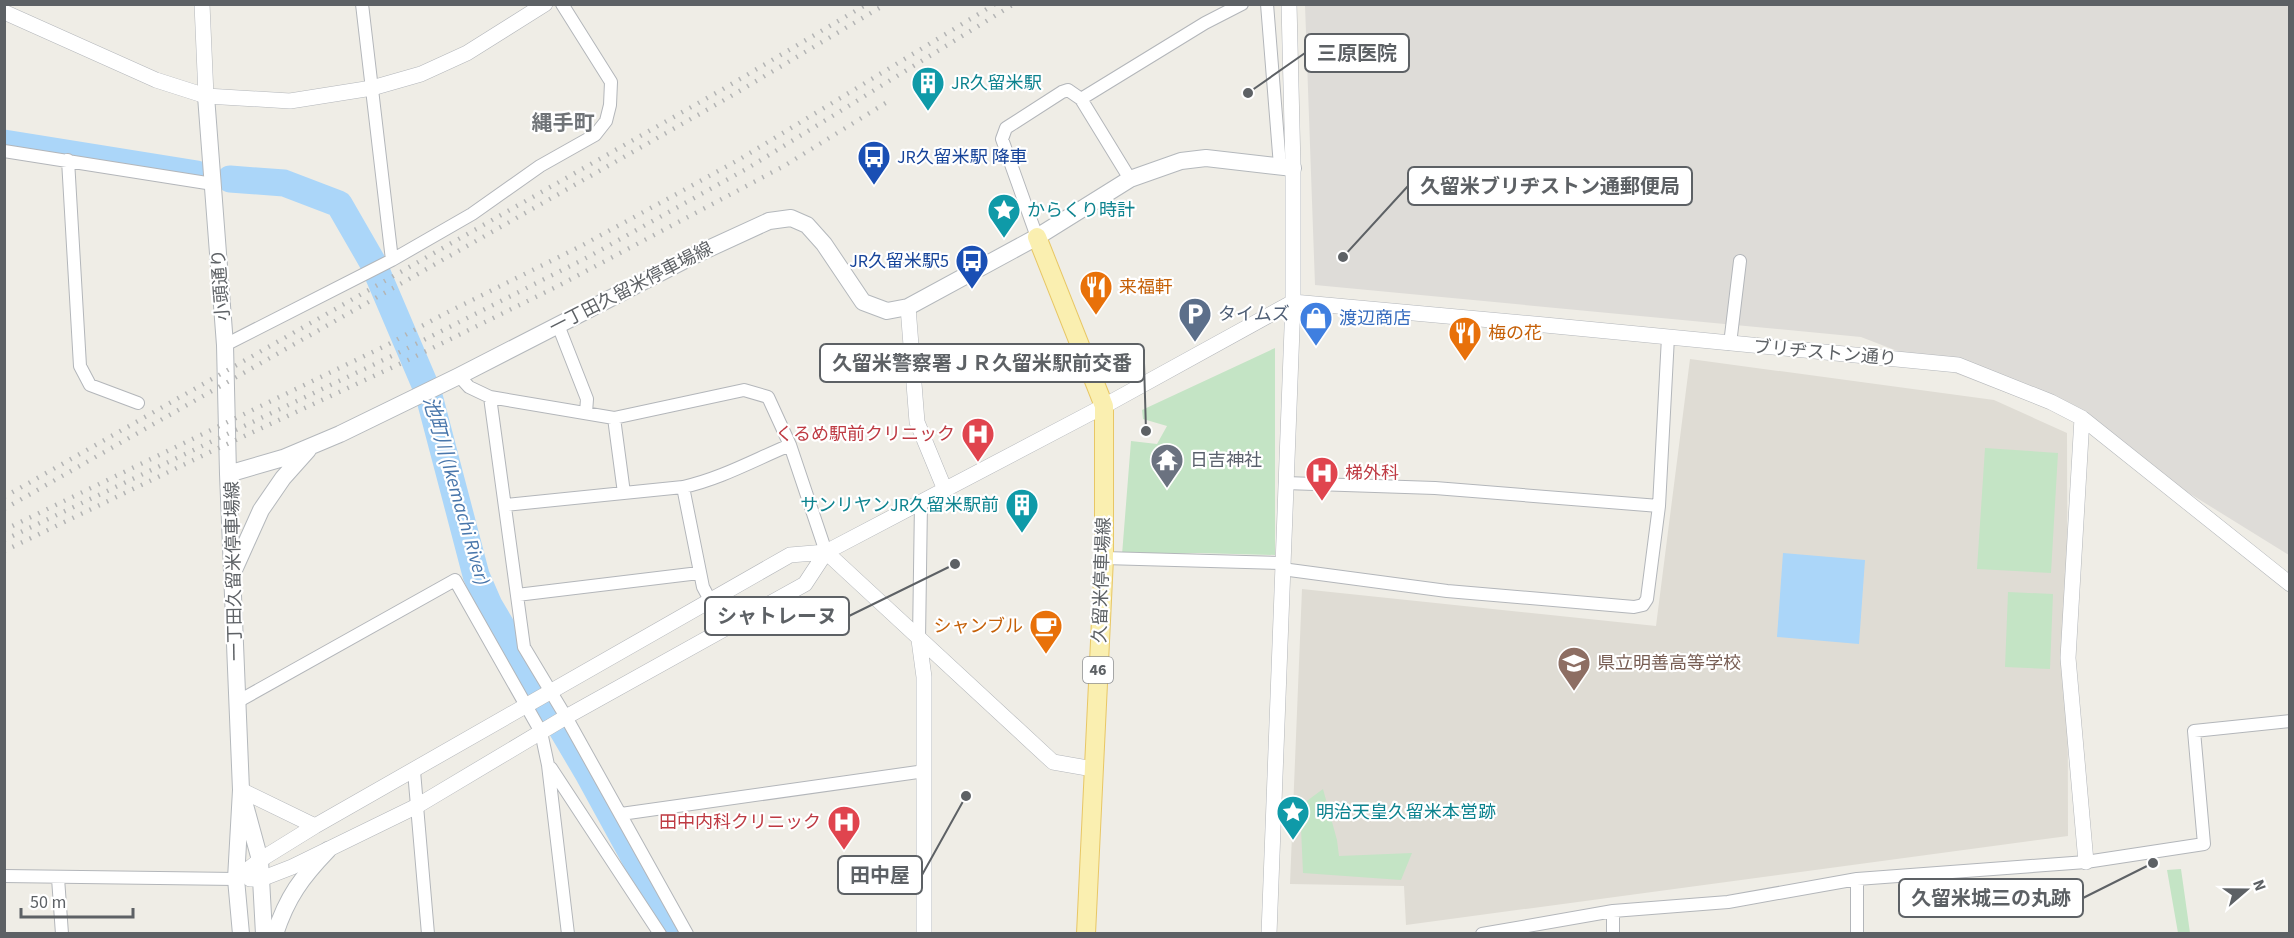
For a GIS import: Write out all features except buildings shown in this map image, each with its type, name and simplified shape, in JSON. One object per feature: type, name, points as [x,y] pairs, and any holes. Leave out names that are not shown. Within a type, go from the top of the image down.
[{"type":"main road","name":"小頭通り","points":[[206,96],[225,345],[228,474]]},
{"type":"main road","name":"一丁田久留米停車場線","points":[[241,933],[236,879],[242,789],[228,474],[283,458],[412,399],[769,221],[791,218],[807,225],[824,244],[863,302],[887,311],[908,307],[1037,237],[1130,179],[1180,161],[1206,158],[1287,167]]},
{"type":"main road","name":"46","points":[[1037,237],[1104,406]]},
{"type":"main road","name":"久留米停車場線","points":[[1086,933],[1104,558],[1104,406]]},
{"type":"main road","points":[[232,573],[261,510],[283,478],[313,445]]},
{"type":"main road","name":"一丁田久留米停車場線","points":[[242,789],[260,860],[264,933]]},
{"type":"main road","points":[[275,933],[288,899],[301,879],[328,850]]},
{"type":"street","points":[[202,4],[206,96]]},
{"type":"street","points":[[363,4],[392,260]]},
{"type":"street","points":[[4,12],[156,80],[206,96],[290,101],[372,88],[421,74],[467,53],[545,4]]},
{"type":"street","points":[[225,345],[392,260],[472,214],[540,166],[595,135],[606,122],[610,105],[611,82],[562,4]]},
{"type":"street","points":[[1081,99],[1205,23],[1242,4]]},
{"type":"street","points":[[1267,4],[1287,167]]},
{"type":"street","points":[[1269,933],[1293,302],[1287,167],[1289,4]]},
{"type":"street","points":[[1037,237],[1002,139],[1006,128],[1062,92],[1068,90],[1081,99],[1130,179]]},
{"type":"street","points":[[4,151],[213,184]]},
{"type":"street","points":[[68,160],[80,366],[90,385],[138,403]]},
{"type":"street","points":[[1730,344],[1740,261]]},
{"type":"street","points":[[236,879],[260,860],[315,826],[790,555],[826,552],[1104,406],[1293,302]]},
{"type":"street","name":"ブリヂストン通り","points":[[1293,302],[1958,365],[2051,402],[2082,418],[2289,584]]},
{"type":"street","points":[[908,307],[918,422],[945,490]]},
{"type":"street","points":[[558,326],[587,399],[586,413]]},
{"type":"street","points":[[1104,558],[1282,566],[1447,591],[1634,607],[1643,605],[1647,599],[1659,506],[1668,337]]},
{"type":"street","points":[[455,378],[490,398],[614,418],[744,390],[768,397],[790,445],[826,552],[1053,762],[1093,769]]},
{"type":"street","points":[[490,398],[524,647],[566,717],[687,933]]},
{"type":"street","points":[[614,418],[624,493]]},
{"type":"street","points":[[2082,418],[2068,658],[2086,861]]},
{"type":"street","points":[[505,505],[683,487],[709,482],[744,464],[790,445]]},
{"type":"street","points":[[1285,483],[1401,486],[1659,506]]},
{"type":"street","points":[[683,487],[703,587],[725,628]]},
{"type":"street","points":[[921,502],[919,640],[924,677],[924,933]]},
{"type":"street","points":[[4,876],[261,879],[292,867],[417,806],[566,717],[805,584],[826,552]]},
{"type":"street","points":[[517,595],[699,573]]},
{"type":"street","points":[[237,702],[454,580],[542,732],[568,933]]},
{"type":"street","points":[[1482,933],[1613,911],[1728,902],[1857,879],[2086,861],[2204,844],[2194,731],[2289,721]]},
{"type":"street","points":[[548,765],[660,933]]},
{"type":"street","points":[[414,771],[428,933]]},
{"type":"street","points":[[621,814],[925,771]]},
{"type":"street","points":[[242,789],[315,826]]},
{"type":"street","points":[[58,878],[62,933]]},
{"type":"street","points":[[1857,879],[1857,933]]},
{"type":"street","points":[[1613,911],[1613,933]]},
{"type":"shaded area","points":[[1305,5],[2289,5],[2289,555],[2061,414],[1861,337],[1315,285]]},
{"type":"shaded area","points":[[1690,359],[1994,400],[2067,433],[2068,836],[1406,925],[1404,886],[1290,884],[1302,589],[1656,626]]},
{"type":"green space","points":[[1275,348],[1275,555],[1197,553],[1122,555],[1131,441],[1157,444],[1167,426],[1143,419],[1142,410]]},
{"type":"green space","points":[[1985,448],[2058,453],[2051,573],[1977,569]]},
{"type":"green space","points":[[2008,592],[2053,594],[2050,669],[2005,667]]},
{"type":"green space","points":[[1323,789],[1339,856],[1412,853],[1401,880],[1303,873],[1300,806]]},
{"type":"green space","points":[[2181,869],[2190,933],[2178,933],[2167,870]]},
{"type":"water","points":[[1783,553],[1865,560],[1859,644],[1777,637]]},
{"type":"waterway","name":"池町川 (Ikemachi River)","points":[[4,143],[197,174]]},
{"type":"waterway","name":"池町川 (Ikemachi River)","points":[[230,179],[284,183],[339,204],[373,263],[428,392],[476,575],[489,605],[589,775],[676,934]]},
{"type":"railway","points":[[4,497],[723,89],[867,4]]},
{"type":"railway","points":[[4,509],[726,99],[886,4]]},
{"type":"railway","points":[[4,530],[385,346],[581,246],[740,159],[995,4]]},
{"type":"railway","points":[[4,540],[398,353],[588,257],[748,168],[1014,4]]},
{"type":"railway","points":[[4,551],[404,362],[558,286],[784,166],[892,99]]},
{"type":"place","name":"三原医院","points":[[1248,93]]},
{"type":"place","name":"JR久留米駅","points":[[928,112]]},
{"type":"place","name":"JR久留米駅 降車","points":[[874,186]]},
{"type":"place","name":"からくり時計","points":[[1004,239]]},
{"type":"place","name":"久留米ブリヂストン通郵便局","points":[[1343,257]]},
{"type":"place","name":"JR久留米駅5","points":[[972,290]]},
{"type":"place","name":"来福軒","points":[[1096,316]]},
{"type":"place","name":"タイムズ","points":[[1195,343]]},
{"type":"place","name":"渡辺商店","points":[[1316,347]]},
{"type":"place","name":"梅の花","points":[[1465,362]]},
{"type":"place","name":"久留米警察署ＪＲ久留米駅前交番","points":[[1146,431]]},
{"type":"place","name":"くるめ駅前クリニック","points":[[978,463]]},
{"type":"place","name":"日吉神社","points":[[1167,489]]},
{"type":"place","name":"梯外科","points":[[1322,502]]},
{"type":"place","name":"サンリヤンJR久留米駅前","points":[[1022,534]]},
{"type":"place","name":"シャトレーヌ","points":[[955,564]]},
{"type":"place","name":"シャンブル","points":[[1046,655]]},
{"type":"place","name":"県立明善高等学校","points":[[1574,692]]},
{"type":"place","name":"田中屋","points":[[966,796]]},
{"type":"place","name":"明治天皇久留米本営跡","points":[[1293,841]]},
{"type":"place","name":"田中内科クリニック","points":[[844,851]]},
{"type":"place","name":"久留米城三の丸跡","points":[[2153,863]]},
{"type":"district","name":"縄手町","points":[[563,123]]}]
